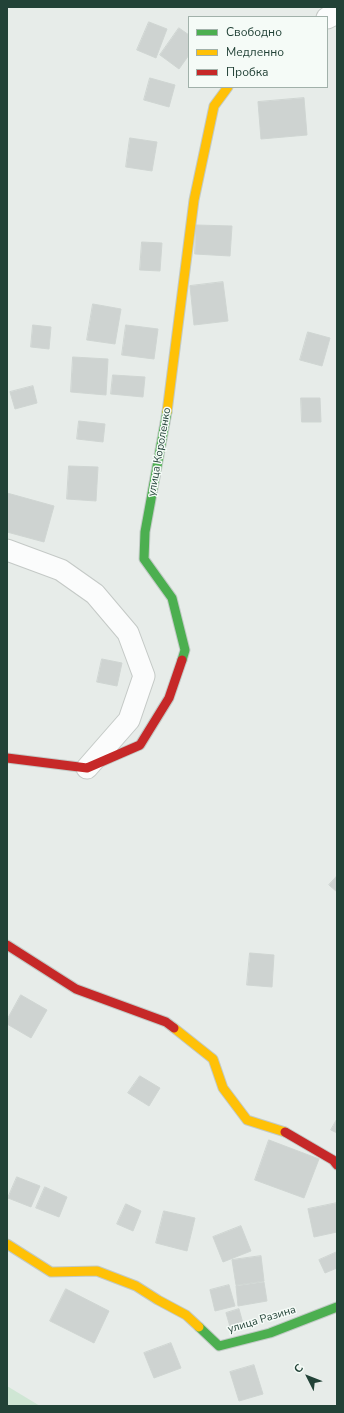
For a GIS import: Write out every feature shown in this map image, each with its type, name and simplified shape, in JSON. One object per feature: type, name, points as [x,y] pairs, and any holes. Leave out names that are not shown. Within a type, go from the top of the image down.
[{"type":"street","points":[[328,18],[337,13]]},
{"type":"street","name":"улица Короленко","points":[[87,768],[140,745],[169,698],[185,650],[172,598],[144,559],[145,532],[169,400],[194,200],[214,106],[227,88]]},
{"type":"street","points":[[7,550],[61,570],[96,594],[128,633],[144,676],[129,720],[87,768],[7,758]]},
{"type":"street","points":[[7,945],[76,989],[166,1022],[213,1059],[223,1088],[247,1120],[284,1132],[333,1160],[337,1164]]},
{"type":"street","name":"улица Разина","points":[[7,1244],[51,1272],[98,1271],[136,1286],[186,1315],[219,1346],[270,1333],[337,1307]]},
{"type":"green space","points":[[7,1386],[40,1406],[7,1406]]},
{"type":"building","points":[[149,22],[167,29],[156,58],[137,50]]},
{"type":"building","points":[[179,28],[188,34],[188,56],[179,69],[160,55]]},
{"type":"building","points":[[150,78],[175,85],[169,107],[144,100]]},
{"type":"building","points":[[304,98],[307,135],[261,139],[258,102]]},
{"type":"building","points":[[130,138],[157,142],[152,171],[126,167]]},
{"type":"building","points":[[196,225],[232,226],[230,256],[195,254]]},
{"type":"building","points":[[142,242],[162,243],[160,271],[140,270]]},
{"type":"building","points":[[223,282],[228,321],[194,325],[190,286]]},
{"type":"building","points":[[93,304],[121,309],[115,344],[87,340]]},
{"type":"building","points":[[33,325],[51,327],[49,349],[31,347]]},
{"type":"building","points":[[126,325],[158,329],[154,359],[122,355]]},
{"type":"building","points":[[308,332],[330,338],[322,366],[300,360]]},
{"type":"building","points":[[73,357],[108,359],[106,395],[71,392]]},
{"type":"building","points":[[113,375],[145,377],[143,397],[111,394]]},
{"type":"building","points":[[33,386],[37,403],[15,409],[10,392]]},
{"type":"building","points":[[301,398],[320,398],[321,422],[302,422]]},
{"type":"building","points":[[79,421],[105,424],[103,442],[77,439]]},
{"type":"building","points":[[69,466],[98,467],[96,501],[67,499]]},
{"type":"building","points":[[7,493],[54,506],[44,542],[7,532]]},
{"type":"building","points":[[102,659],[122,663],[117,686],[97,682]]},
{"type":"building","points":[[337,876],[337,892],[329,885]]},
{"type":"building","points":[[250,953],[274,955],[272,987],[247,985]]},
{"type":"building","points":[[21,995],[47,1010],[31,1038],[7,1024],[7,1020]]},
{"type":"building","points":[[140,1076],[160,1088],[149,1106],[128,1093]]},
{"type":"building","points":[[337,1119],[337,1133],[331,1130]]},
{"type":"building","points":[[269,1140],[319,1159],[304,1198],[255,1180]]},
{"type":"building","points":[[17,1177],[40,1186],[31,1207],[8,1198]]},
{"type":"building","points":[[45,1187],[67,1197],[59,1217],[36,1208]]},
{"type":"building","points":[[337,1203],[337,1232],[314,1237],[308,1209]]},
{"type":"building","points":[[126,1204],[141,1211],[133,1231],[117,1224]]},
{"type":"building","points":[[164,1211],[195,1218],[187,1251],[156,1243]]},
{"type":"building","points":[[241,1226],[251,1251],[223,1262],[213,1237]]},
{"type":"building","points":[[337,1252],[337,1268],[325,1273],[319,1260]]},
{"type":"building","points":[[261,1256],[264,1281],[236,1285],[232,1260]]},
{"type":"building","points":[[264,1282],[267,1301],[238,1306],[236,1286]]},
{"type":"building","points":[[229,1285],[235,1306],[215,1311],[210,1290]]},
{"type":"building","points":[[66,1289],[109,1311],[94,1343],[50,1321]]},
{"type":"building","points":[[239,1309],[244,1327],[231,1330],[226,1313]]},
{"type":"building","points":[[171,1343],[181,1368],[154,1378],[144,1353]]},
{"type":"building","points":[[254,1365],[263,1394],[239,1401],[230,1372]]},
{"type":"traffic: fast","points":[[167,412],[145,532],[144,559],[172,598],[185,650],[182,660]]},
{"type":"traffic: fast","points":[[199,1327],[219,1346],[270,1333],[337,1307]]},
{"type":"traffic: slow","points":[[167,412],[194,200],[214,106],[227,88]]},
{"type":"traffic: slow","points":[[174,1028],[213,1059],[223,1088],[247,1120],[285,1132]]},
{"type":"traffic: slow","points":[[7,1244],[51,1272],[97,1271],[136,1286],[186,1315],[199,1327]]},
{"type":"traffic: jam","points":[[7,758],[87,768],[140,745],[169,698],[182,660]]},
{"type":"traffic: jam","points":[[7,945],[76,989],[166,1022],[174,1028]]},
{"type":"traffic: jam","points":[[285,1132],[333,1160],[337,1165]]}]
